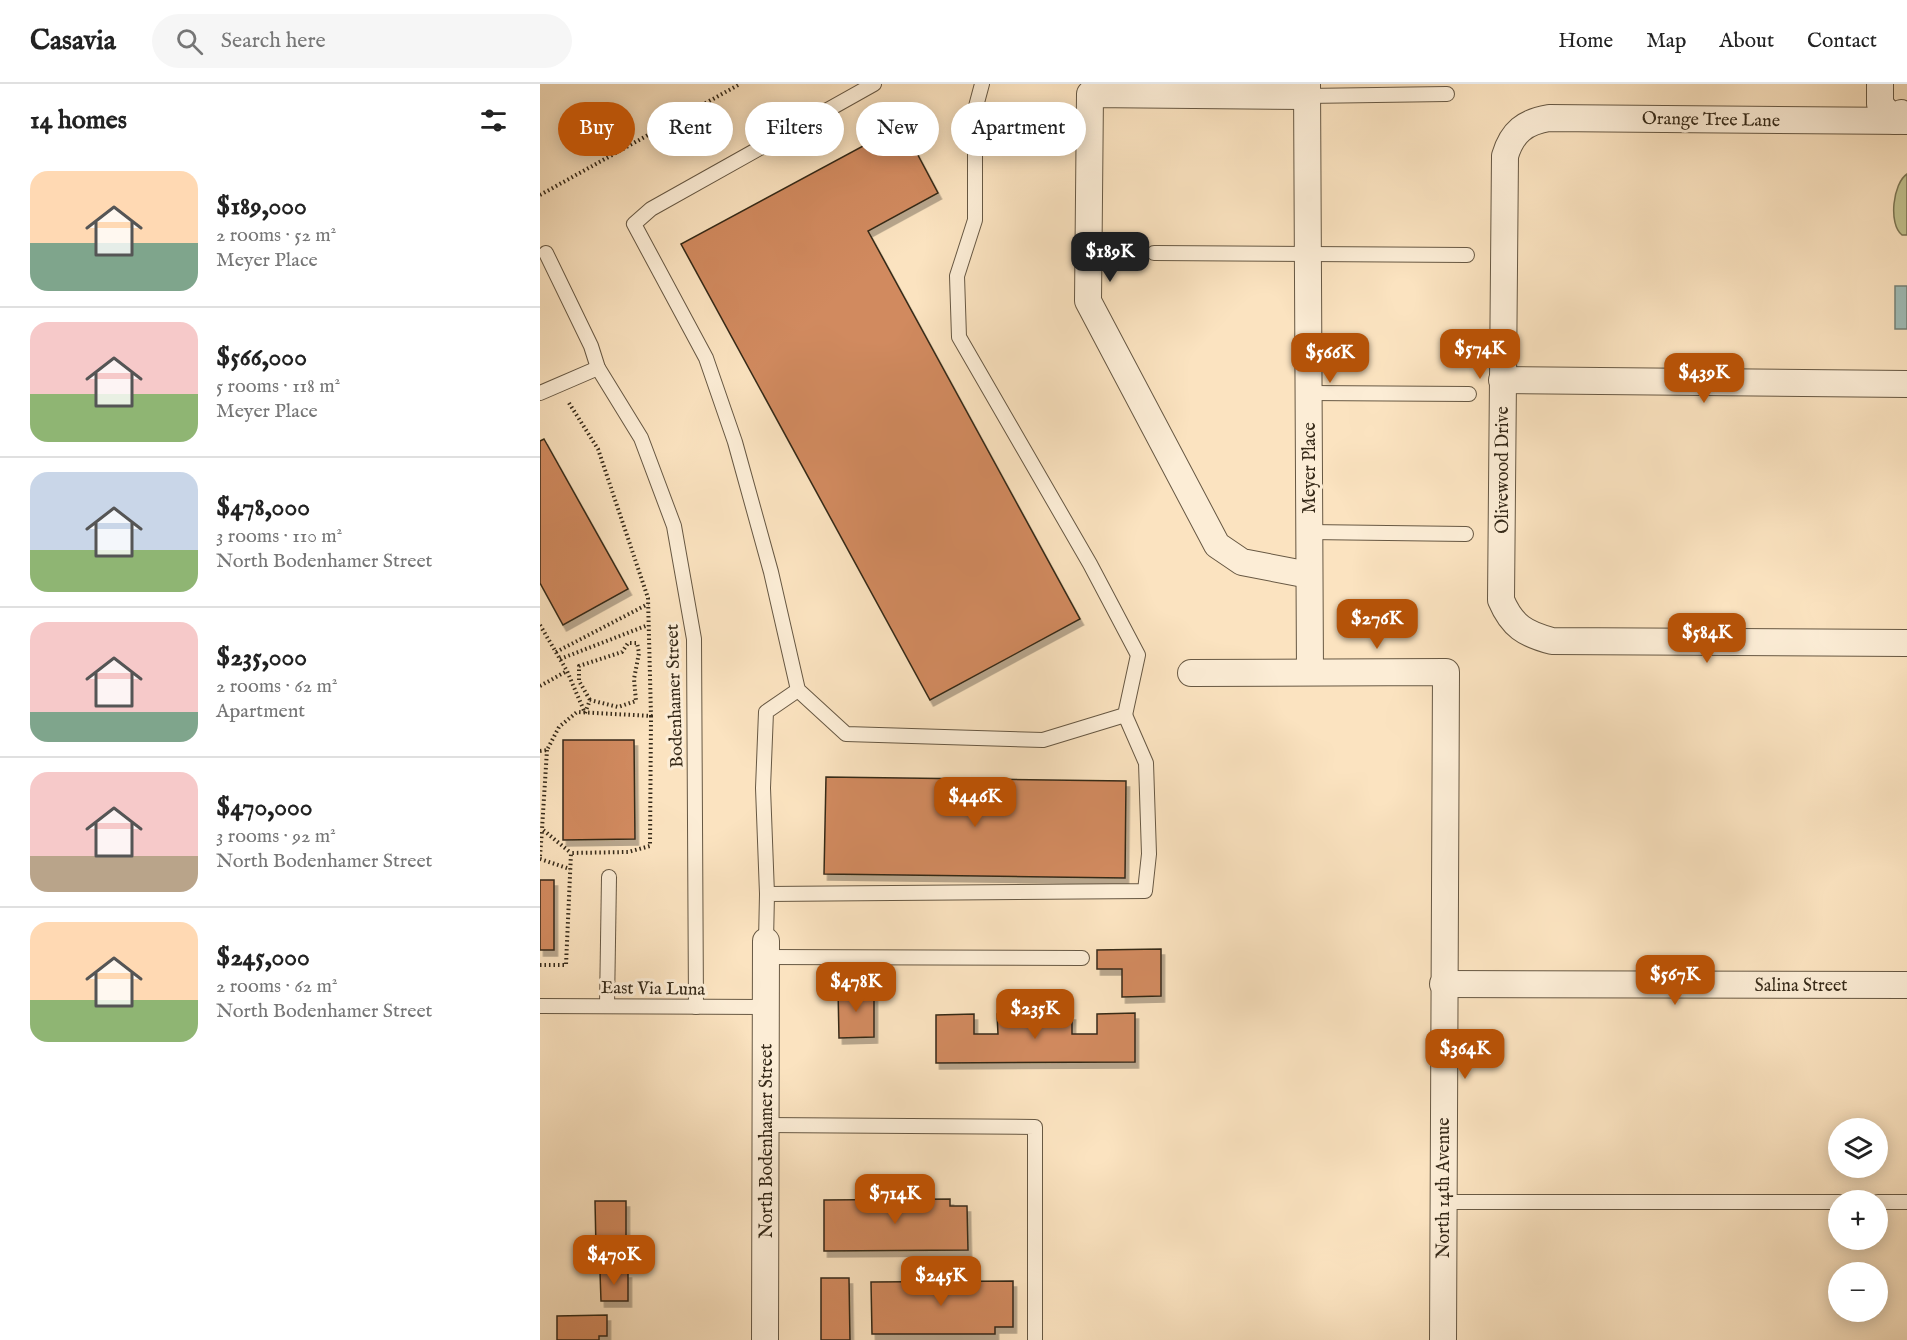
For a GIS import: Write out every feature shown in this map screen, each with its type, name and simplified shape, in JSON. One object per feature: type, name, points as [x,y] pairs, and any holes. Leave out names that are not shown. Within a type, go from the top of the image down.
[{"type":"street","points":[[1880,84],[1880,104],[1903,116]]},
{"type":"street","points":[[1306,90],[1090,94],[1088,301],[1217,545],[1242,562],[1309,575]]},
{"type":"street","name":"Meyer Place","points":[[1306,90],[1310,672]]},
{"type":"street","name":"Orange Tree Lane","points":[[1518,130],[1530,121],[1549,118],[1903,116]]},
{"type":"street","name":"Olivewood Drive","points":[[1518,130],[1509,142],[1505,156],[1501,600],[1508,616],[1518,629],[1552,641],[1907,643]]},
{"type":"street","points":[[1502,380],[1907,384]]},
{"type":"street","points":[[1191,673],[1310,672]]},
{"type":"street","name":"North 14th Avenue","points":[[1310,672],[1446,672],[1447,755],[1443,819],[1443,1340]]},
{"type":"street","name":"North Bodenhamer Street","points":[[765,1340],[766,949]]},
{"type":"street","name":"Salina Street","points":[[1443,984],[1907,985]]},
{"type":"lane","points":[[874,84],[651,209],[634,224],[706,358],[738,453],[771,572],[798,690],[846,734],[1042,740],[1125,715]]},
{"type":"lane","points":[[767,894],[1144,891],[1149,854],[1146,763],[1125,715],[1138,655],[1090,564],[959,337],[957,276],[975,220],[975,110],[982,84]]},
{"type":"lane","points":[[1306,90],[1448,94]]},
{"type":"lane","name":"Bodenhamer Street","points":[[546,253],[591,346],[598,368],[641,438],[674,526],[694,639],[696,1007]]},
{"type":"lane","points":[[1154,253],[1467,255]]},
{"type":"lane","points":[[540,393],[598,368]]},
{"type":"lane","points":[[1308,393],[1469,394]]},
{"type":"lane","points":[[1309,532],[1466,534]]},
{"type":"lane","points":[[798,690],[766,712],[763,788],[767,894],[766,949],[1082,958]]},
{"type":"lane","points":[[607,1005],[609,877]]},
{"type":"lane","name":"East Via Luna","points":[[540,1006],[766,1007]]},
{"type":"lane","points":[[765,1125],[1035,1127],[1035,1340]]},
{"type":"lane","points":[[1443,1202],[1828,1202]]},
{"type":"lane","points":[[1888,1202],[1907,1202]]},
{"type":"path","points":[[540,195],[740,84]]},
{"type":"path","points":[[542,829],[571,853],[628,852],[650,846],[651,716],[648,604],[598,449],[562,396]]},
{"type":"path","points":[[556,652],[648,604]]},
{"type":"path","points":[[540,625],[567,671],[585,713]]},
{"type":"path","points":[[560,659],[648,625]]},
{"type":"path","points":[[628,643],[637,643],[639,653],[634,679],[636,701],[618,707],[590,700],[579,681],[579,666],[622,652],[628,643]]},
{"type":"path","points":[[540,686],[567,671]]},
{"type":"path","points":[[585,713],[590,700]]},
{"type":"path","points":[[570,869],[540,857],[547,750],[559,727],[578,712],[651,716]]},
{"type":"path","points":[[540,751],[547,750]]},
{"type":"path","points":[[540,965],[566,965],[571,853]]},
{"type":"green space","points":[[1907,174],[1907,235],[1902,235],[1895,222],[1894,204],[1898,186]]},
{"type":"water","points":[[1895,286],[1907,286],[1907,329],[1895,329]]},
{"type":"building","points":[[856,150],[856,156],[918,156],[938,193],[868,231],[1080,619],[930,700],[681,244]]},
{"type":"building","points":[[544,439],[628,589],[563,625],[540,583],[540,441]]},
{"type":"building","points":[[563,740],[634,740],[635,839],[563,840]]},
{"type":"building","points":[[826,777],[1126,781],[1125,878],[824,874]]},
{"type":"building","points":[[540,880],[554,880],[554,950],[540,950]]},
{"type":"building","points":[[1161,949],[1161,996],[1122,997],[1122,969],[1097,969],[1097,950]]},
{"type":"building","points":[[838,989],[874,989],[874,1037],[839,1038]]},
{"type":"building","points":[[1135,1013],[1135,1062],[936,1063],[936,1015],[974,1014],[974,1034],[998,1034],[997,1014],[1072,1014],[1072,1034],[1097,1034],[1097,1014]]},
{"type":"building","points":[[950,1199],[950,1206],[967,1206],[968,1250],[824,1251],[824,1200]]},
{"type":"building","points":[[595,1201],[626,1201],[626,1249],[596,1249]]},
{"type":"building","points":[[600,1272],[628,1272],[628,1301],[601,1301]]},
{"type":"building","points":[[821,1278],[849,1278],[850,1340],[821,1340]]},
{"type":"building","points":[[1013,1281],[1013,1327],[995,1327],[995,1334],[872,1334],[871,1282]]},
{"type":"building","points":[[607,1315],[607,1336],[599,1336],[599,1340],[557,1340],[557,1316]]}]
